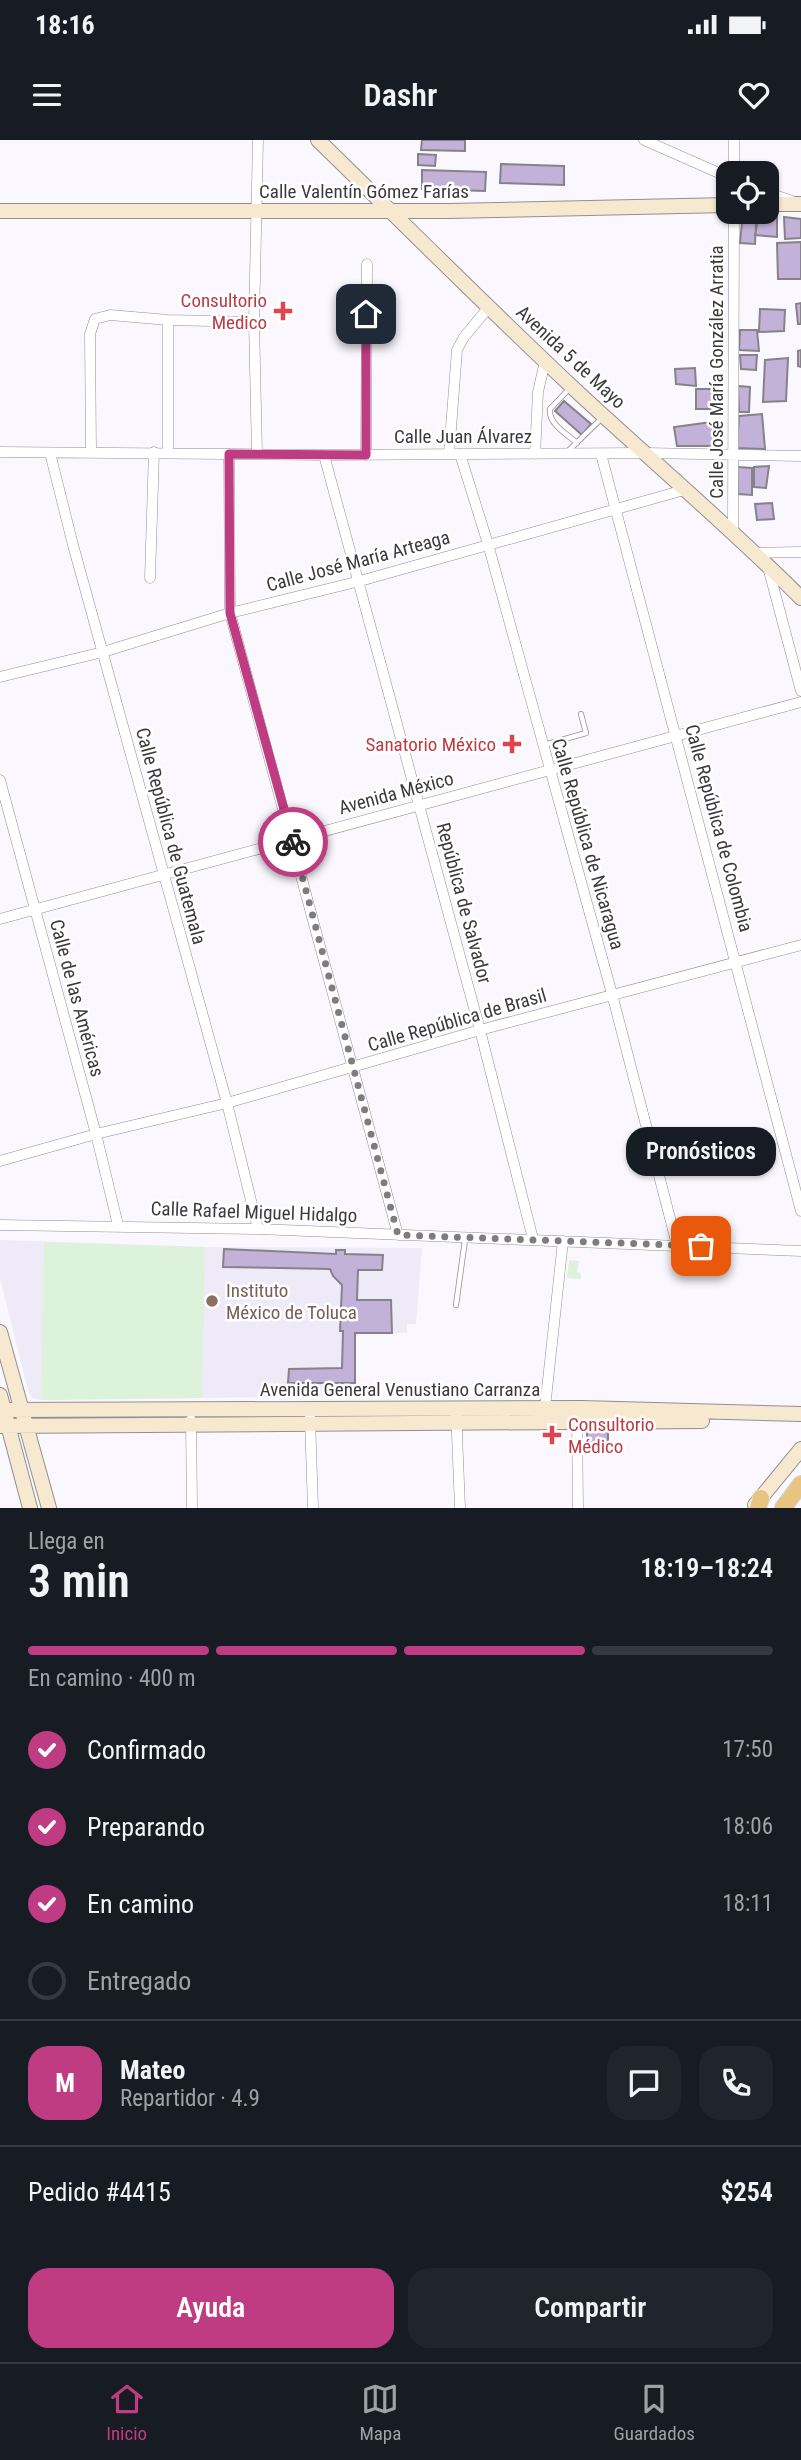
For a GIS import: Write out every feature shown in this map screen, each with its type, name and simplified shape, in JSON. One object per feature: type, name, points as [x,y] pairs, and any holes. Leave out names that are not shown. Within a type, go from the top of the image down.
[{"type":"highway","points":[[783,1508],[801,1484]]},
{"type":"main road","name":"Avenida 5 de Mayo","points":[[318,140],[545,361],[733,532],[801,598]]},
{"type":"main road","points":[[779,205],[801,204]]},
{"type":"main road","name":"Calle Valentín Gómez Farías","points":[[0,211],[392,211],[716,205]]},
{"type":"main road","points":[[0,1332],[49,1508]]},
{"type":"main road","points":[[0,1395],[4,1426],[30,1508]]},
{"type":"main road","name":"Avenida General Venustiano Carranza","points":[[456,1415],[545,1408],[801,1414]]},
{"type":"main road","name":"Avenida General Venustiano Carranza","points":[[2,1410],[191,1417]]},
{"type":"main road","name":"Avenida General Venustiano Carranza","points":[[4,1426],[191,1417],[456,1415],[577,1420],[801,1421]]},
{"type":"main road","points":[[757,1505],[801,1449]]},
{"type":"street","points":[[257,453],[254,322],[258,140]]},
{"type":"street","points":[[644,140],[716,172]]},
{"type":"street","points":[[734,140],[734,161]]},
{"type":"street","points":[[779,196],[801,204]]},
{"type":"street","name":"Calle José María González Arratia","points":[[733,532],[734,224]]},
{"type":"street","points":[[366,455],[367,264]]},
{"type":"street","points":[[454,454],[457,350],[464,337],[489,307]]},
{"type":"street","points":[[91,452],[90,334],[91,325],[100,316],[254,322]]},
{"type":"street","points":[[168,320],[168,453]]},
{"type":"street","points":[[535,454],[538,392],[545,361]]},
{"type":"street","points":[[150,578],[154,452]]},
{"type":"street","name":"Calle Juan Álvarez","points":[[0,453],[646,453],[801,456]]},
{"type":"street","name":"Calle República de Guatemala","points":[[50,453],[227,1103],[258,1228]]},
{"type":"street","points":[[229,454],[230,613],[398,1235]]},
{"type":"street","name":"Calle República de Nicaragua","points":[[454,454],[488,544],[612,994],[677,1245]]},
{"type":"street","name":"Calle República de Colombia","points":[[601,454],[801,1211]]},
{"type":"street","name":"República de Salvador","points":[[324,455],[480,1030],[533,1239]]},
{"type":"street","name":"Calle José María Arteaga","points":[[0,677],[103,652],[230,613],[360,581],[684,490]]},
{"type":"street","points":[[754,553],[801,552]]},
{"type":"street","points":[[767,565],[801,691]]},
{"type":"street","name":"Avenida México","points":[[0,919],[801,702]]},
{"type":"street","name":"Calle de las Américas","points":[[0,780],[118,1225]]},
{"type":"street","name":"Calle República de Brasil","points":[[0,1161],[96,1134],[227,1103],[480,1030],[801,945]]},
{"type":"street","name":"Calle Rafael Miguel Hidalgo","points":[[0,1225],[258,1228],[801,1251]]},
{"type":"street","points":[[545,1408],[563,1241]]},
{"type":"street","points":[[456,1415],[460,1508]]},
{"type":"street","points":[[310,1416],[313,1508]]},
{"type":"street","points":[[191,1417],[192,1508]]},
{"type":"street","points":[[577,1420],[578,1508]]},
{"type":"lane","points":[[572,386],[549,413],[552,421],[577,443]]},
{"type":"lane","points":[[566,453],[604,416]]},
{"type":"lane","points":[[543,745],[586,733],[581,714]]},
{"type":"lane","points":[[456,1304],[465,1237]]},
{"type":"shaded area","name":"Instituto México de Toluca","points":[[0,1240],[205,1247],[422,1248],[416,1324],[407,1324],[407,1333],[355,1334],[354,1396],[41,1400],[32,1398],[29,1394],[0,1278]]},
{"type":"green space","points":[[44,1242],[205,1247],[202,1398],[41,1400]]},
{"type":"green space","points":[[569,1260],[579,1261],[577,1272],[581,1274],[581,1279],[567,1278]]},
{"type":"building","points":[[422,140],[465,140],[465,151],[421,150]]},
{"type":"building","points":[[418,154],[436,155],[435,166],[418,165]]},
{"type":"building","points":[[501,164],[564,166],[564,185],[500,183]]},
{"type":"building","points":[[422,170],[486,172],[485,191],[422,189]]},
{"type":"building","points":[[784,217],[801,219],[801,238],[785,239]]},
{"type":"building","points":[[742,224],[756,224],[755,244],[740,243]]},
{"type":"building","points":[[757,224],[777,224],[777,237],[755,235]]},
{"type":"building","points":[[801,242],[801,279],[778,279],[777,243]]},
{"type":"building","points":[[801,303],[801,324],[798,324],[796,304]]},
{"type":"building","points":[[760,309],[785,310],[784,331],[759,332]]},
{"type":"building","points":[[740,330],[757,330],[759,351],[739,350]]},
{"type":"building","points":[[801,350],[801,367],[798,366],[798,351]]},
{"type":"building","points":[[740,355],[757,355],[756,370],[741,369]]},
{"type":"building","points":[[788,358],[786,401],[763,402],[765,360]]},
{"type":"building","points":[[695,368],[696,386],[676,384],[675,369]]},
{"type":"building","points":[[738,386],[750,387],[749,412],[739,412]]},
{"type":"building","points":[[696,389],[721,389],[720,409],[696,409]]},
{"type":"building","points":[[564,401],[591,424],[582,435],[555,411]]},
{"type":"building","points":[[762,414],[765,449],[737,448],[739,416]]},
{"type":"building","points":[[719,421],[715,446],[677,446],[674,427]]},
{"type":"building","points":[[769,466],[766,488],[754,487],[754,467]]},
{"type":"building","points":[[737,467],[752,468],[752,495],[738,494]]},
{"type":"building","points":[[772,503],[774,519],[757,520],[755,504]]},
{"type":"building","points":[[224,1249],[336,1254],[336,1250],[345,1250],[345,1254],[383,1255],[382,1270],[358,1270],[357,1300],[391,1300],[392,1333],[355,1333],[355,1383],[288,1383],[289,1369],[342,1368],[342,1285],[330,1269],[223,1267]]},
{"type":"building","points":[[587,1430],[608,1430],[608,1450],[587,1450]]},
{"type":"way so far","points":[[293,842],[398,1235],[701,1246]]},
{"type":"place","name":"Consultorio Medico","points":[[283,311]]},
{"type":"place","name":"Sanatorio México","points":[[512,744]]},
{"type":"place","name":"Pronósticos","points":[[701,1246]]},
{"type":"place","name":"Instituto México de Toluca","points":[[212,1301]]},
{"type":"place","name":"Consultorio Médico","points":[[552,1435]]},
{"type":"route","points":[[293,842],[230,613],[229,454],[366,455],[366,314]]}]
